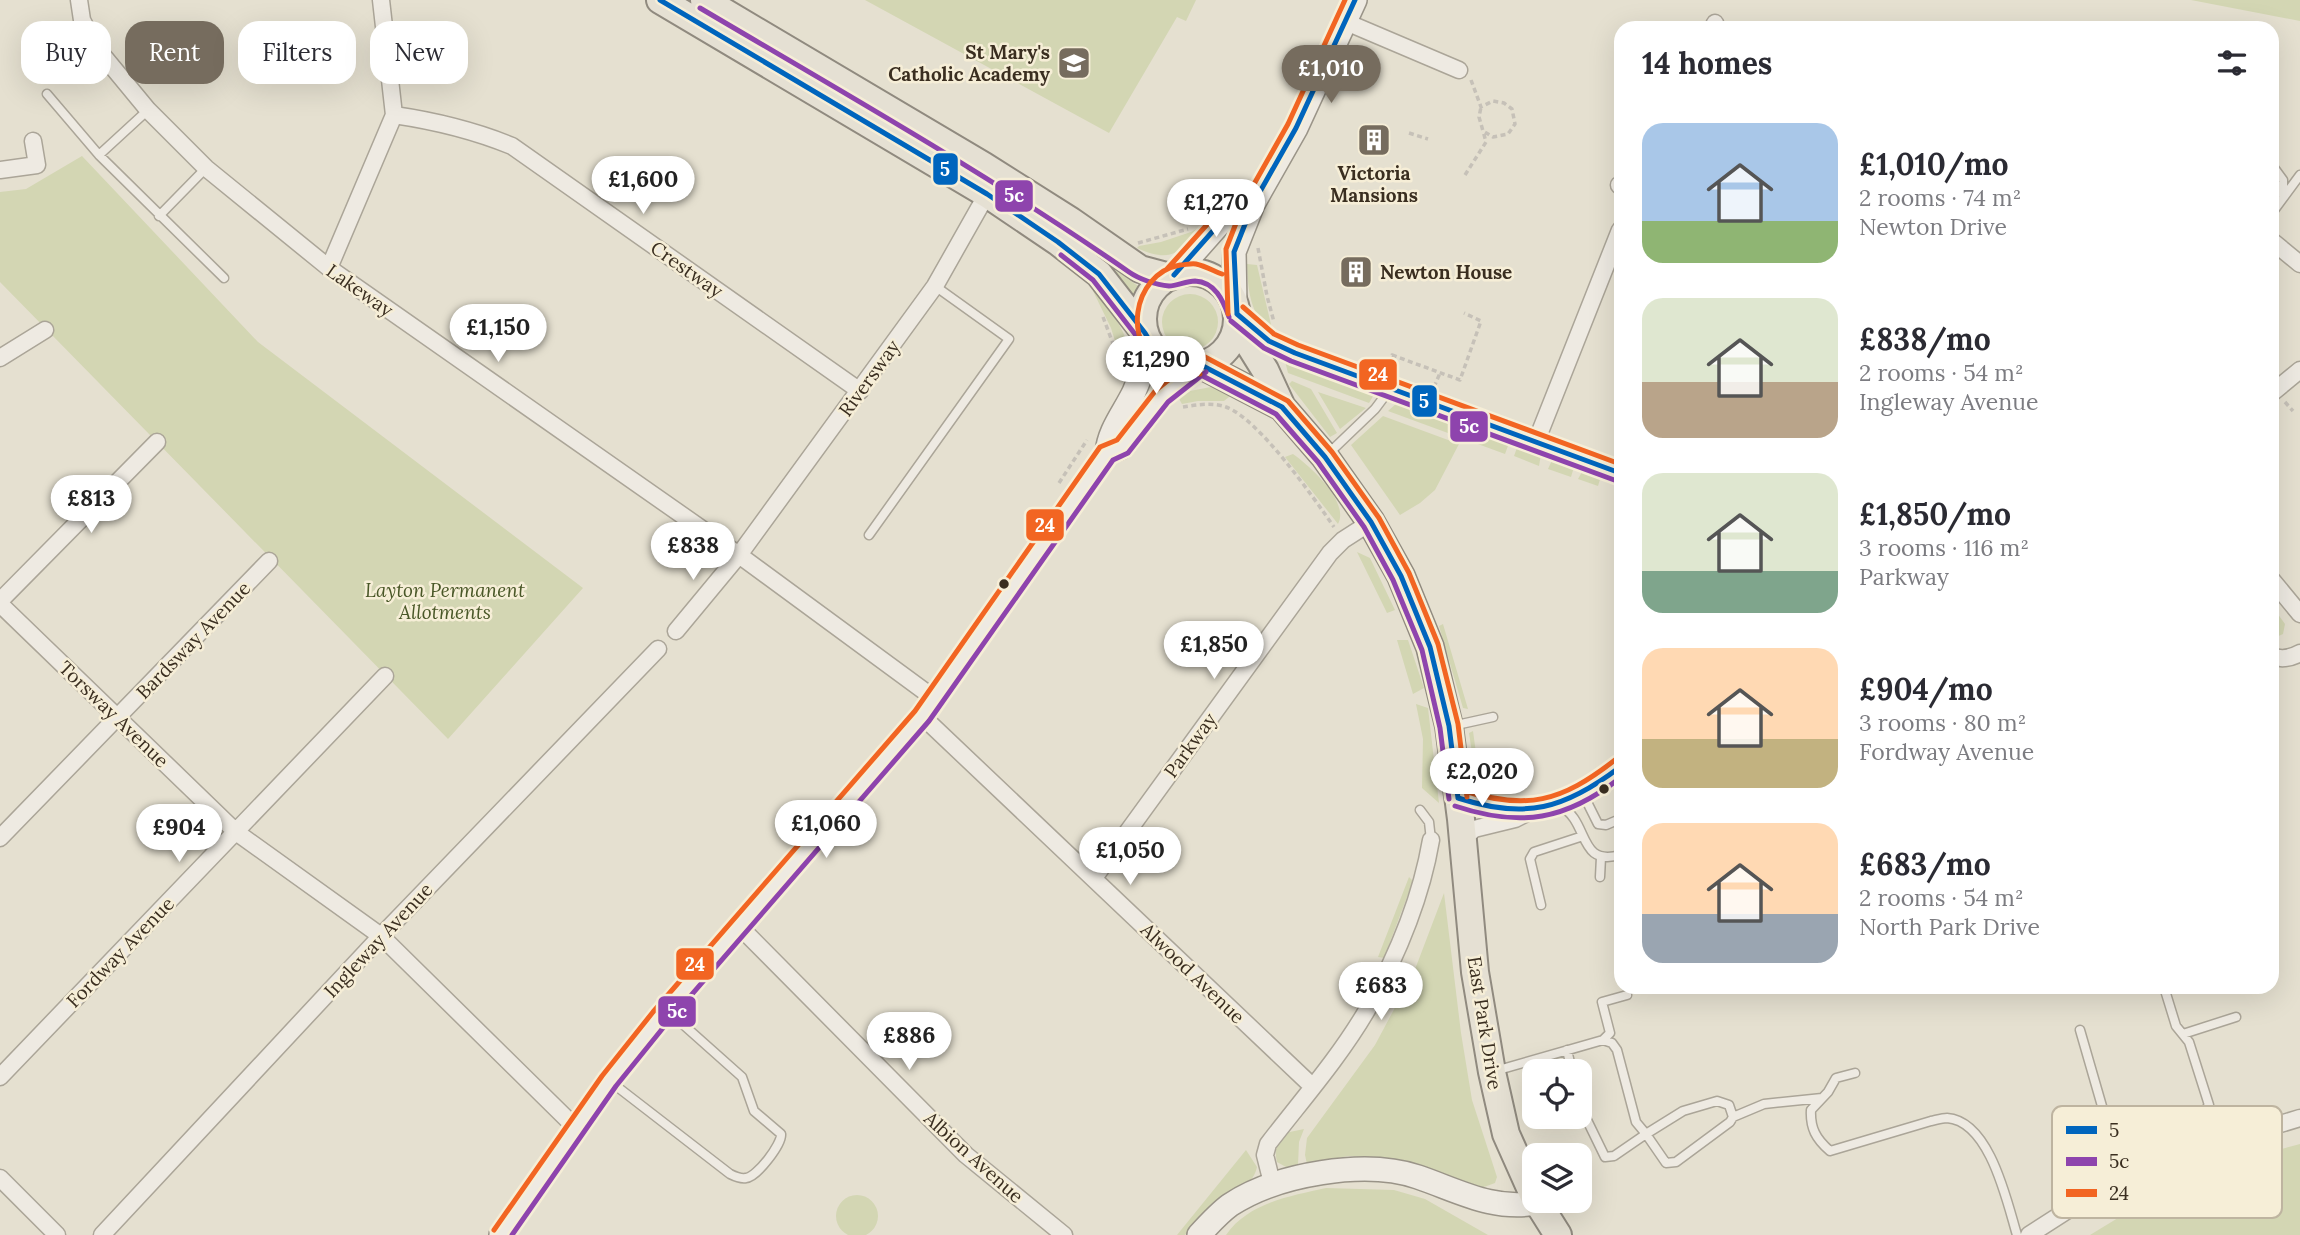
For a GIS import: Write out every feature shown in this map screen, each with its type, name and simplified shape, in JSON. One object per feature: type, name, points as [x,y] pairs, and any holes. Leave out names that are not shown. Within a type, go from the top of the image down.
[{"type":"main road","points":[[660,0],[987,194],[1076,254],[1099,274],[1155,350],[1165,358],[1184,366],[1201,365],[1282,407]]},
{"type":"main road","points":[[704,0],[984,166],[1072,221],[1140,269],[1172,276],[1194,272],[1210,276],[1225,287],[1282,407]]},
{"type":"main road","points":[[1107,453],[1122,447],[1162,396],[1201,365],[1222,354],[1235,334],[1234,252],[1261,189],[1296,128],[1355,0]]},
{"type":"main road","points":[[501,1235],[609,1081],[928,708],[1107,453],[1108,438],[1135,391],[1146,358],[1143,321],[1147,301],[1228,214],[1261,189]]},
{"type":"main road","name":"East Park Drive","points":[[1282,407],[1325,457],[1371,522],[1401,576],[1425,635],[1449,726],[1475,972],[1492,1072],[1506,1134],[1522,1170]]},
{"type":"main road","points":[[1199,1235],[1230,1206],[1251,1194],[1324,1172],[1360,1169],[1402,1172],[1500,1206],[1522,1206]]},
{"type":"main road","name":"East Park Drive","points":[[1544,1213],[1558,1235]]},
{"type":"street","name":"Lakeway","points":[[79,0],[87,33],[148,110],[206,168],[329,268],[739,555],[928,708]]},
{"type":"street","points":[[329,268],[394,115],[381,0]]},
{"type":"street","points":[[1346,22],[1464,72]]},
{"type":"street","name":"Crestway","points":[[394,115],[479,132],[512,146],[860,391]]},
{"type":"street","points":[[0,170],[37,165],[33,141]]},
{"type":"street","name":"Riversway","points":[[739,555],[935,286],[987,194]]},
{"type":"street","points":[[1535,442],[1614,245]]},
{"type":"street","points":[[2279,248],[2300,264]]},
{"type":"street","points":[[1236,314],[1269,341],[1296,353],[1614,471]]},
{"type":"street","points":[[0,358],[45,330]]},
{"type":"street","points":[[2279,387],[2300,370]]},
{"type":"street","points":[[0,603],[157,442]]},
{"type":"street","name":"Parkway","points":[[1094,878],[1330,553],[1343,540],[1371,522]]},
{"type":"street","points":[[676,631],[739,555]]},
{"type":"street","name":"Bardsway Avenue","points":[[0,838],[269,561]]},
{"type":"street","points":[[2279,588],[2300,614]]},
{"type":"street","name":"Torsway Avenue","points":[[0,603],[236,832],[381,936],[575,1127]]},
{"type":"street","name":"Ingleway Avenue","points":[[102,1235],[381,936],[658,649]]},
{"type":"street","points":[[2279,657],[2300,653]]},
{"type":"street","name":"Fordway Avenue","points":[[0,1077],[385,676]]},
{"type":"street","name":"Alwood Avenue","points":[[928,708],[1094,878],[1312,1086]]},
{"type":"street","points":[[1462,840],[1474,829],[1559,805],[1583,794],[1614,771]]},
{"type":"street","points":[[1458,798],[1502,811],[1529,812]]},
{"type":"street","points":[[1273,1186],[1265,1156],[1268,1144],[1366,1012],[1391,964],[1413,907],[1431,840]]},
{"type":"street","name":"Albion Avenue","points":[[739,926],[966,1155],[1063,1235]]},
{"type":"street","points":[[2282,1123],[2300,1118]]},
{"type":"street","points":[[0,1178],[57,1235]]},
{"type":"street","points":[[2029,1235],[2054,1218]]},
{"type":"lane","points":[[47,94],[99,155],[224,278]]},
{"type":"lane","points":[[99,155],[148,110]]},
{"type":"lane","points":[[159,216],[206,168]]},
{"type":"lane","points":[[2279,175],[2283,180],[2283,196]]},
{"type":"lane","points":[[2279,202],[2300,175]]},
{"type":"lane","points":[[869,535],[1009,339],[935,286]]},
{"type":"lane","points":[[1325,457],[1375,409],[1385,388]]},
{"type":"lane","points":[[1449,726],[1493,717]]},
{"type":"lane","points":[[1583,794],[1598,824],[1606,825],[1614,822]]},
{"type":"lane","points":[[1559,805],[1576,817],[1583,836],[1595,855],[1614,856]]},
{"type":"lane","points":[[1420,810],[1429,822],[1431,840]]},
{"type":"lane","points":[[1541,905],[1530,859],[1534,852],[1583,836]]},
{"type":"lane","points":[[1600,877],[1601,857]]},
{"type":"lane","points":[[2166,994],[2176,1026],[2189,1042],[2208,1106]]},
{"type":"lane","points":[[1492,1072],[1603,1040],[1610,1033],[1602,1002],[1627,995]]},
{"type":"lane","points":[[609,1081],[737,1177],[746,1179],[753,1175],[776,1149],[781,1135],[754,1111],[742,1077],[667,1010]]},
{"type":"lane","points":[[2183,1034],[2236,1017]]},
{"type":"lane","points":[[2080,1030],[2102,1106]]},
{"type":"lane","points":[[1603,1040],[1612,1043],[1617,1050],[1636,1122],[1662,1159],[1670,1163],[1719,1130],[1733,1117],[1764,1104],[1822,1098]]},
{"type":"lane","points":[[1567,1050],[1569,1059]]},
{"type":"lane","points":[[1855,1073],[1836,1078],[1811,1110],[1810,1125],[1820,1143],[1830,1151],[1931,1121],[1947,1118],[1957,1121],[1986,1147],[1997,1168],[2017,1235]]},
{"type":"lane","points":[[1591,1129],[1605,1157],[1614,1156],[1684,1111],[1717,1101],[1728,1105],[1733,1117]]},
{"type":"path","points":[[1464,72],[1481,107],[1479,117],[1486,142],[1465,175]]},
{"type":"path","points":[[1481,107],[1493,101],[1504,103],[1512,109],[1515,124],[1508,134],[1493,137],[1483,131]]},
{"type":"path","points":[[1409,133],[1428,139]]},
{"type":"path","points":[[1136,243],[1189,228]]},
{"type":"path","points":[[1258,239],[1258,256],[1275,327],[1296,353]]},
{"type":"path","points":[[1385,388],[1392,355],[1460,380],[1481,321],[1464,313]]},
{"type":"path","points":[[1103,317],[1123,376]]},
{"type":"path","points":[[1180,407],[1207,404],[1226,407],[1243,417],[1304,484],[1343,540]]},
{"type":"path","points":[[1075,498],[1058,484],[1087,440]]},
{"type":"green space","points":[[865,0],[1196,0],[1186,21],[1177,17],[1109,133]]},
{"type":"green space","points":[[2191,0],[2300,0],[2300,21]]},
{"type":"green space","name":"Layton Permanent Allotments","points":[[82,156],[258,342],[583,588],[448,739],[0,282],[0,192],[26,189]]},
{"type":"green space","points":[[1206,224],[1183,248],[1168,255],[1137,248],[1191,232]]},
{"type":"green space","points":[[1247,264],[1257,265],[1273,333],[1255,311]]},
{"type":"green space","points":[[1112,268],[1141,288],[1134,304],[1109,273]]},
{"type":"green space","points":[[1096,289],[1125,335],[1130,366],[1123,367],[1111,328],[1093,291]]},
{"type":"green space","points":[[1184,294],[1196,294],[1206,298],[1214,306],[1218,322],[1214,338],[1206,346],[1196,350],[1184,350],[1174,346],[1166,338],[1162,328],[1162,316],[1166,306],[1174,298]]},
{"type":"green space","points":[[1285,361],[1375,393],[1369,403],[1288,373]]},
{"type":"green space","points":[[1292,381],[1311,389],[1337,433],[1330,437],[1289,384]]},
{"type":"green space","points":[[1211,387],[1234,393],[1224,401],[1182,404],[1178,397],[1190,391]]},
{"type":"green space","points":[[1318,392],[1366,408],[1340,429]]},
{"type":"green space","points":[[1398,402],[1509,443],[1505,454],[1388,411]]},
{"type":"green space","points":[[1383,416],[1459,444],[1435,490],[1400,515],[1351,445]]},
{"type":"green space","points":[[1518,445],[1541,454],[1539,466],[1514,456]]},
{"type":"green space","points":[[1293,454],[1318,476],[1334,495],[1340,515],[1338,524],[1285,457]]},
{"type":"green space","points":[[1553,458],[1574,467],[1571,477],[1548,469]]},
{"type":"green space","points":[[1583,470],[1601,476],[1598,486],[1578,479]]},
{"type":"green space","points":[[1357,552],[1370,558],[1395,610],[1387,613]]},
{"type":"green space","points":[[2279,616],[2285,624],[2283,634],[2279,636]]},
{"type":"green space","points":[[1443,624],[1468,709],[1463,708],[1439,626]]},
{"type":"green space","points":[[1397,640],[1408,640],[1424,688],[1413,694]]},
{"type":"green space","points":[[1416,704],[1428,708],[1439,803],[1422,788],[1423,739]]},
{"type":"green space","points":[[1473,731],[1482,797],[1478,792],[1469,733]]},
{"type":"green space","points":[[1409,877],[1413,881],[1384,958],[1378,957]]},
{"type":"green space","points":[[1444,893],[1472,1100],[1497,1177],[1495,1183],[1484,1187],[1471,1186],[1396,1159],[1348,1156],[1307,1164],[1307,1138],[1375,1045],[1414,972]]},
{"type":"green space","points":[[1374,965],[1379,968],[1359,1005],[1354,1003]]},
{"type":"green space","points":[[1304,1129],[1299,1142],[1298,1165],[1286,1167],[1277,1162],[1277,1146],[1285,1133]]},
{"type":"green space","points":[[2300,1144],[2300,1235],[2090,1235],[2118,1218],[2282,1218],[2282,1149]]},
{"type":"green space","points":[[1246,1150],[1257,1167],[1249,1182],[1214,1205],[1185,1235],[1177,1235]]},
{"type":"green space","points":[[1326,1188],[1394,1190],[1425,1199],[1488,1235],[1226,1235],[1235,1224],[1258,1208],[1284,1198]]},
{"type":"green space","points":[[849,1196],[865,1196],[877,1208],[877,1224],[865,1236],[849,1236],[837,1224],[837,1208]]},
{"type":"transit line","name":"5","points":[[660,0],[987,194],[1058,242],[1099,274],[1155,350],[1165,358],[1184,366],[1201,365]]},
{"type":"transit line","name":"24","points":[[1228,314],[1226,249],[1245,200],[1288,124],[1345,0]]},
{"type":"transit line","name":"5","points":[[1237,314],[1234,252],[1253,204],[1296,128],[1355,0]]},
{"type":"transit line","name":"5c","points":[[700,8],[971,169],[1133,275],[1164,285],[1195,281],[1208,285],[1221,298],[1229,317]]},
{"type":"transit line","name":"24","points":[[1167,269],[1222,208],[1250,187]]},
{"type":"transit line","name":"5","points":[[1174,275],[1228,214],[1255,194]]},
{"type":"transit line","name":"5c","points":[[1061,255],[1093,280],[1138,338]]},
{"type":"transit line","name":"24","points":[[1200,374],[1171,370],[1152,358],[1143,345],[1138,329],[1138,312],[1142,296],[1151,282],[1163,271],[1180,265],[1194,264],[1222,274]]},
{"type":"transit line","name":"24","points":[[1243,307],[1274,334],[1298,345],[1614,462]]},
{"type":"transit line","name":"5","points":[[1237,314],[1269,341],[1295,353],[1614,471]]},
{"type":"transit line","name":"5c","points":[[1231,321],[1264,348],[1291,361],[1614,480]]},
{"type":"transit line","name":"24","points":[[1205,357],[1288,401],[1332,452],[1379,518],[1409,573],[1438,644],[1458,724],[1467,797]]},
{"type":"transit line","name":"24","points":[[494,1230],[602,1076],[653,1012],[915,711],[1100,447],[1117,440],[1156,390],[1196,358]]},
{"type":"transit line","name":"5","points":[[1201,365],[1282,407],[1325,457],[1371,522],[1401,576],[1430,647],[1449,726],[1458,798]]},
{"type":"transit line","name":"5c","points":[[512,1235],[616,1086],[667,1023],[929,721],[1113,460],[1128,453],[1168,402],[1206,372]]},
{"type":"transit line","name":"5c","points":[[1197,373],[1276,414],[1318,462],[1364,527],[1393,580],[1422,650],[1440,728],[1449,799]]},
{"type":"transit line","name":"24","points":[[1461,790],[1505,800],[1542,799],[1577,785],[1614,761]]},
{"type":"transit line","name":"5","points":[[1458,798],[1504,808],[1544,806],[1581,793],[1614,771]]},
{"type":"transit line","name":"5c","points":[[1455,806],[1501,817],[1542,816],[1581,803],[1614,782]]},
{"type":"place","name":"St Mary's Catholic Academy","points":[[1074,63]]},
{"type":"place","name":"Victoria Mansions","points":[[1374,140]]},
{"type":"place","name":"Newton House","points":[[1356,272]]}]
